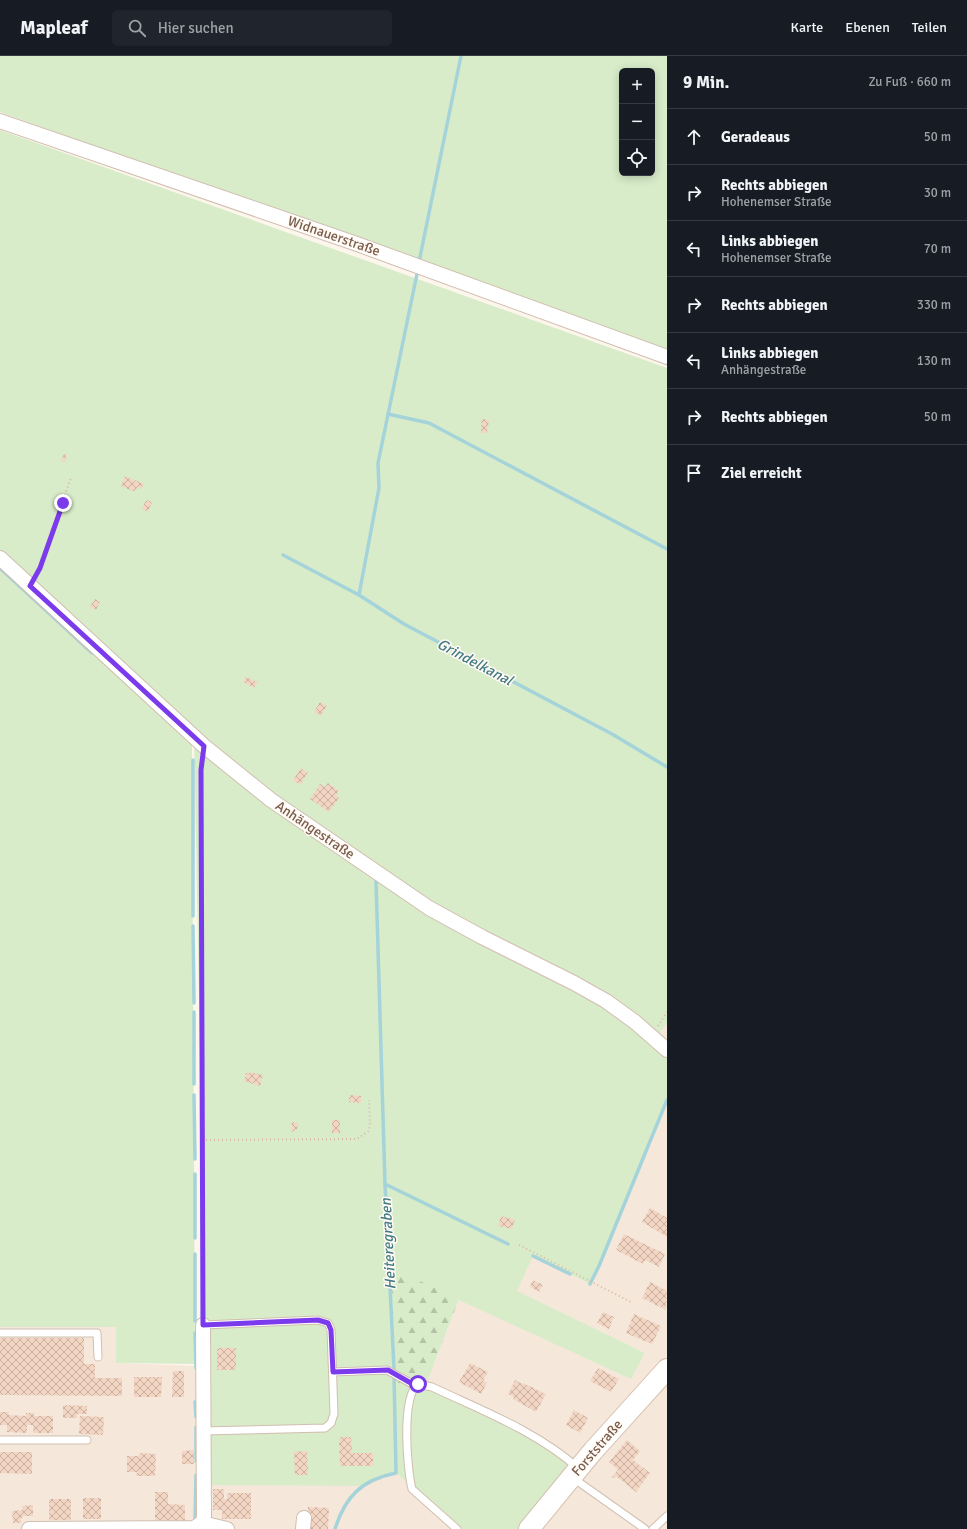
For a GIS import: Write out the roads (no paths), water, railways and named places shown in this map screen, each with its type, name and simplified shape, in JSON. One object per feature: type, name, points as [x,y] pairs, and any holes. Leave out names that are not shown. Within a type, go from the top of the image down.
[{"type":"street","name":"Widnauerstraße","points":[[0,121],[357,244],[667,357]]},
{"type":"street","name":"Anhängestraße","points":[[0,558],[204,746],[271,800],[429,908],[606,1001],[635,1022],[667,1050]]},
{"type":"street","points":[[29,1529],[194,1528],[202,1523],[204,1517],[203,1325]]},
{"type":"street","name":"Forststraße","points":[[529,1529],[575,1473],[667,1369]]},
{"type":"street","points":[[202,1523],[227,1529]]},
{"type":"lane","points":[[203,1325],[318,1320],[328,1323],[331,1330],[334,1414],[331,1423],[325,1428],[203,1431]]},
{"type":"lane","points":[[0,1333],[97,1333],[98,1357]]},
{"type":"lane","points":[[333,1372],[388,1370],[416,1386]]},
{"type":"lane","points":[[457,1529],[412,1489],[407,1443],[409,1399],[413,1388],[418,1384],[432,1387],[528,1432],[562,1454],[575,1473],[645,1529]]},
{"type":"lane","points":[[0,1440],[87,1440]]},
{"type":"lane","points":[[653,1529],[667,1516]]},
{"type":"waterway","points":[[419,262],[461,56]]},
{"type":"waterway","points":[[359,595],[379,488],[378,463],[417,274]]},
{"type":"waterway","points":[[388,414],[429,423],[667,549]]},
{"type":"waterway","name":"Grindelkanal","points":[[283,555],[359,595],[404,624],[612,734],[667,767]]},
{"type":"waterway","points":[[0,568],[92,653]]},
{"type":"waterway","points":[[193,760],[193,916]]},
{"type":"waterway","points":[[376,881],[385,1184]]},
{"type":"waterway","points":[[193,926],[194,1003]]},
{"type":"waterway","points":[[194,1012],[194,1084]]},
{"type":"waterway","points":[[194,1095],[195,1159]]},
{"type":"waterway","points":[[590,1284],[599,1266],[667,1100]]},
{"type":"waterway","points":[[195,1174],[195,1238]]},
{"type":"waterway","name":"Heiteregraben","points":[[394,1369],[385,1184],[508,1244]]},
{"type":"waterway","points":[[195,1254],[195,1321]]},
{"type":"waterway","points":[[533,1256],[570,1274]]},
{"type":"waterway","points":[[195,1333],[196,1368]]},
{"type":"waterway","name":"Heiteregraben","points":[[335,1529],[349,1499],[356,1492],[373,1480],[396,1473],[394,1374]]},
{"type":"waterway","points":[[195,1402],[196,1417]]},
{"type":"waterway","points":[[196,1427],[196,1461]]},
{"type":"waterway","points":[[195,1519],[196,1475]]}]
